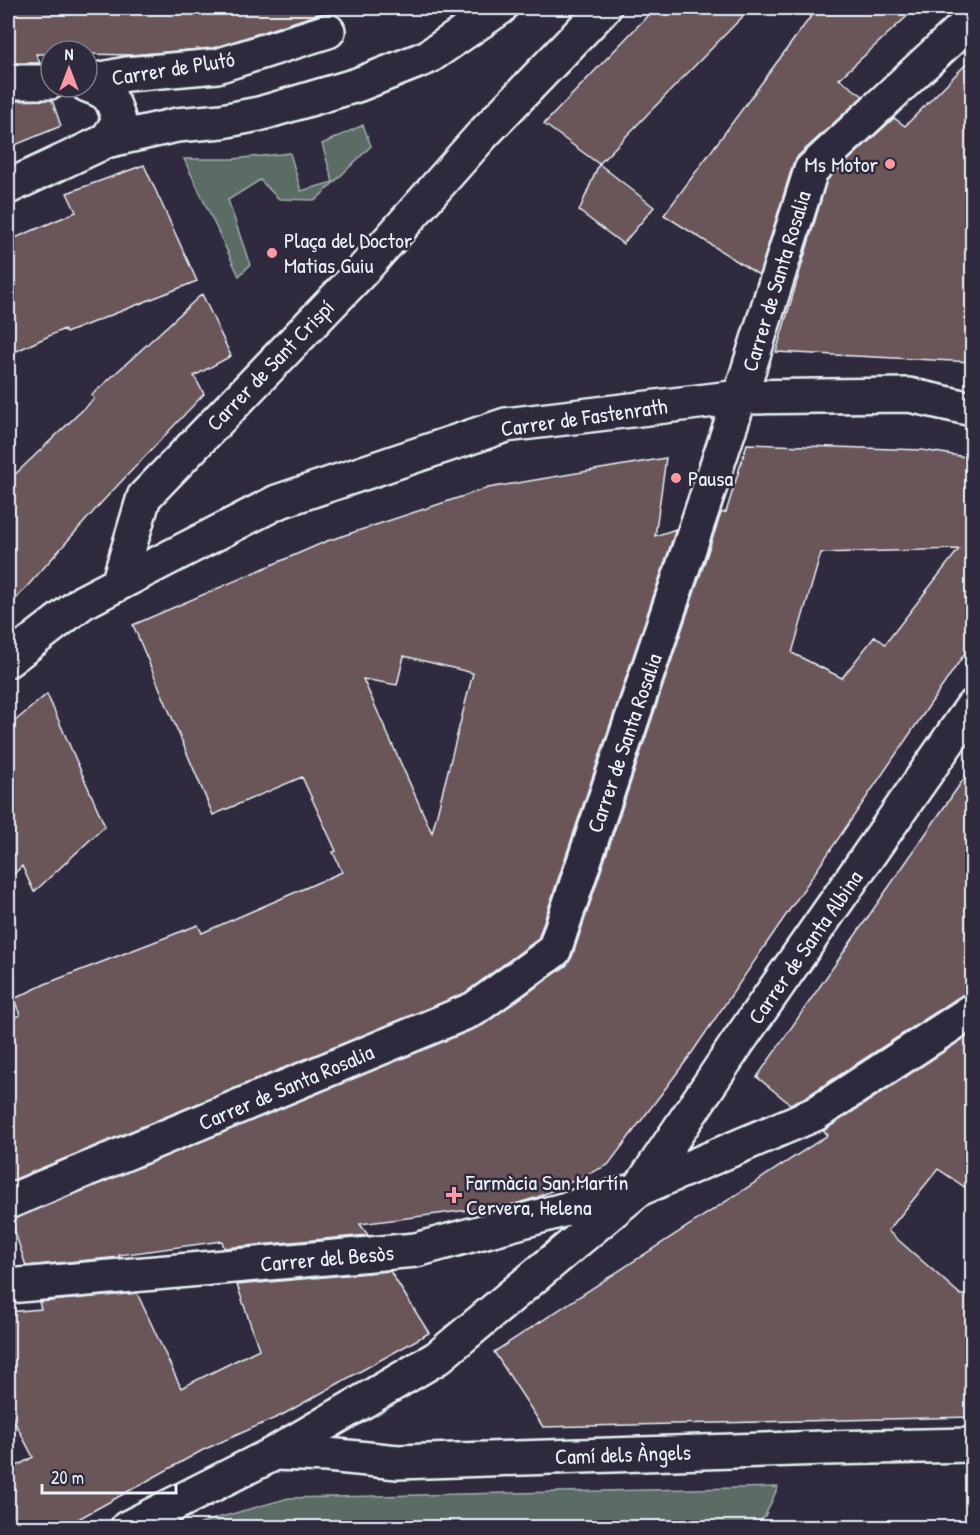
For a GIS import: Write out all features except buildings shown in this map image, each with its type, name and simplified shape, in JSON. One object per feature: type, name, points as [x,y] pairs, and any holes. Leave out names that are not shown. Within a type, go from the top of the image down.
[{"type":"street","points":[[8,187],[106,141],[177,125],[222,121],[259,114],[357,85],[428,57],[500,8]]},
{"type":"street","name":"Carrer de Sant Crispí","points":[[118,584],[144,497],[363,270],[483,134],[604,8]]},
{"type":"street","name":"Carrer de Santa Rosalia","points":[[8,1202],[474,1009],[554,951],[740,397],[811,170],[972,20]]},
{"type":"street","name":"Carrer de Plutó","points":[[99,81],[127,75],[217,66],[328,31]]},
{"type":"street","points":[[8,82],[39,82]]},
{"type":"street","name":"Carrer de Plutó","points":[[99,89],[105,92],[114,104],[119,121],[106,141]]},
{"type":"street","name":"Carrer de Fastenrath","points":[[8,660],[83,602],[277,502],[506,425],[740,397],[909,395],[972,409]]},
{"type":"street","name":"Carrer de Santa Albina","points":[[639,1189],[736,1045],[972,707]]},
{"type":"street","points":[[127,1527],[274,1453],[437,1358],[639,1189],[815,1114],[972,1011]]},
{"type":"street","name":"Carrer del Besòs","points":[[8,1286],[416,1250],[639,1189]]},
{"type":"street","name":"Camí dels Àngels","points":[[274,1453],[398,1462],[972,1445]]},
{"type":"green space","points":[[363,125],[371,146],[316,200],[279,199],[260,180],[228,200],[250,265],[239,276],[184,159],[233,159],[290,153],[301,191],[333,182],[322,144]]},
{"type":"green space","points":[[778,1487],[765,1516],[754,1527],[195,1527],[207,1521],[289,1498]]},
{"type":"place","name":"Ms Motor","points":[[890,164]]},
{"type":"place","name":"Plaça del Doctor Matias Guiu","points":[[272,253]]},
{"type":"place","name":"Pausa","points":[[676,478]]},
{"type":"place","name":"Farmàcia San Martín Cervera, Helena","points":[[454,1195]]}]
